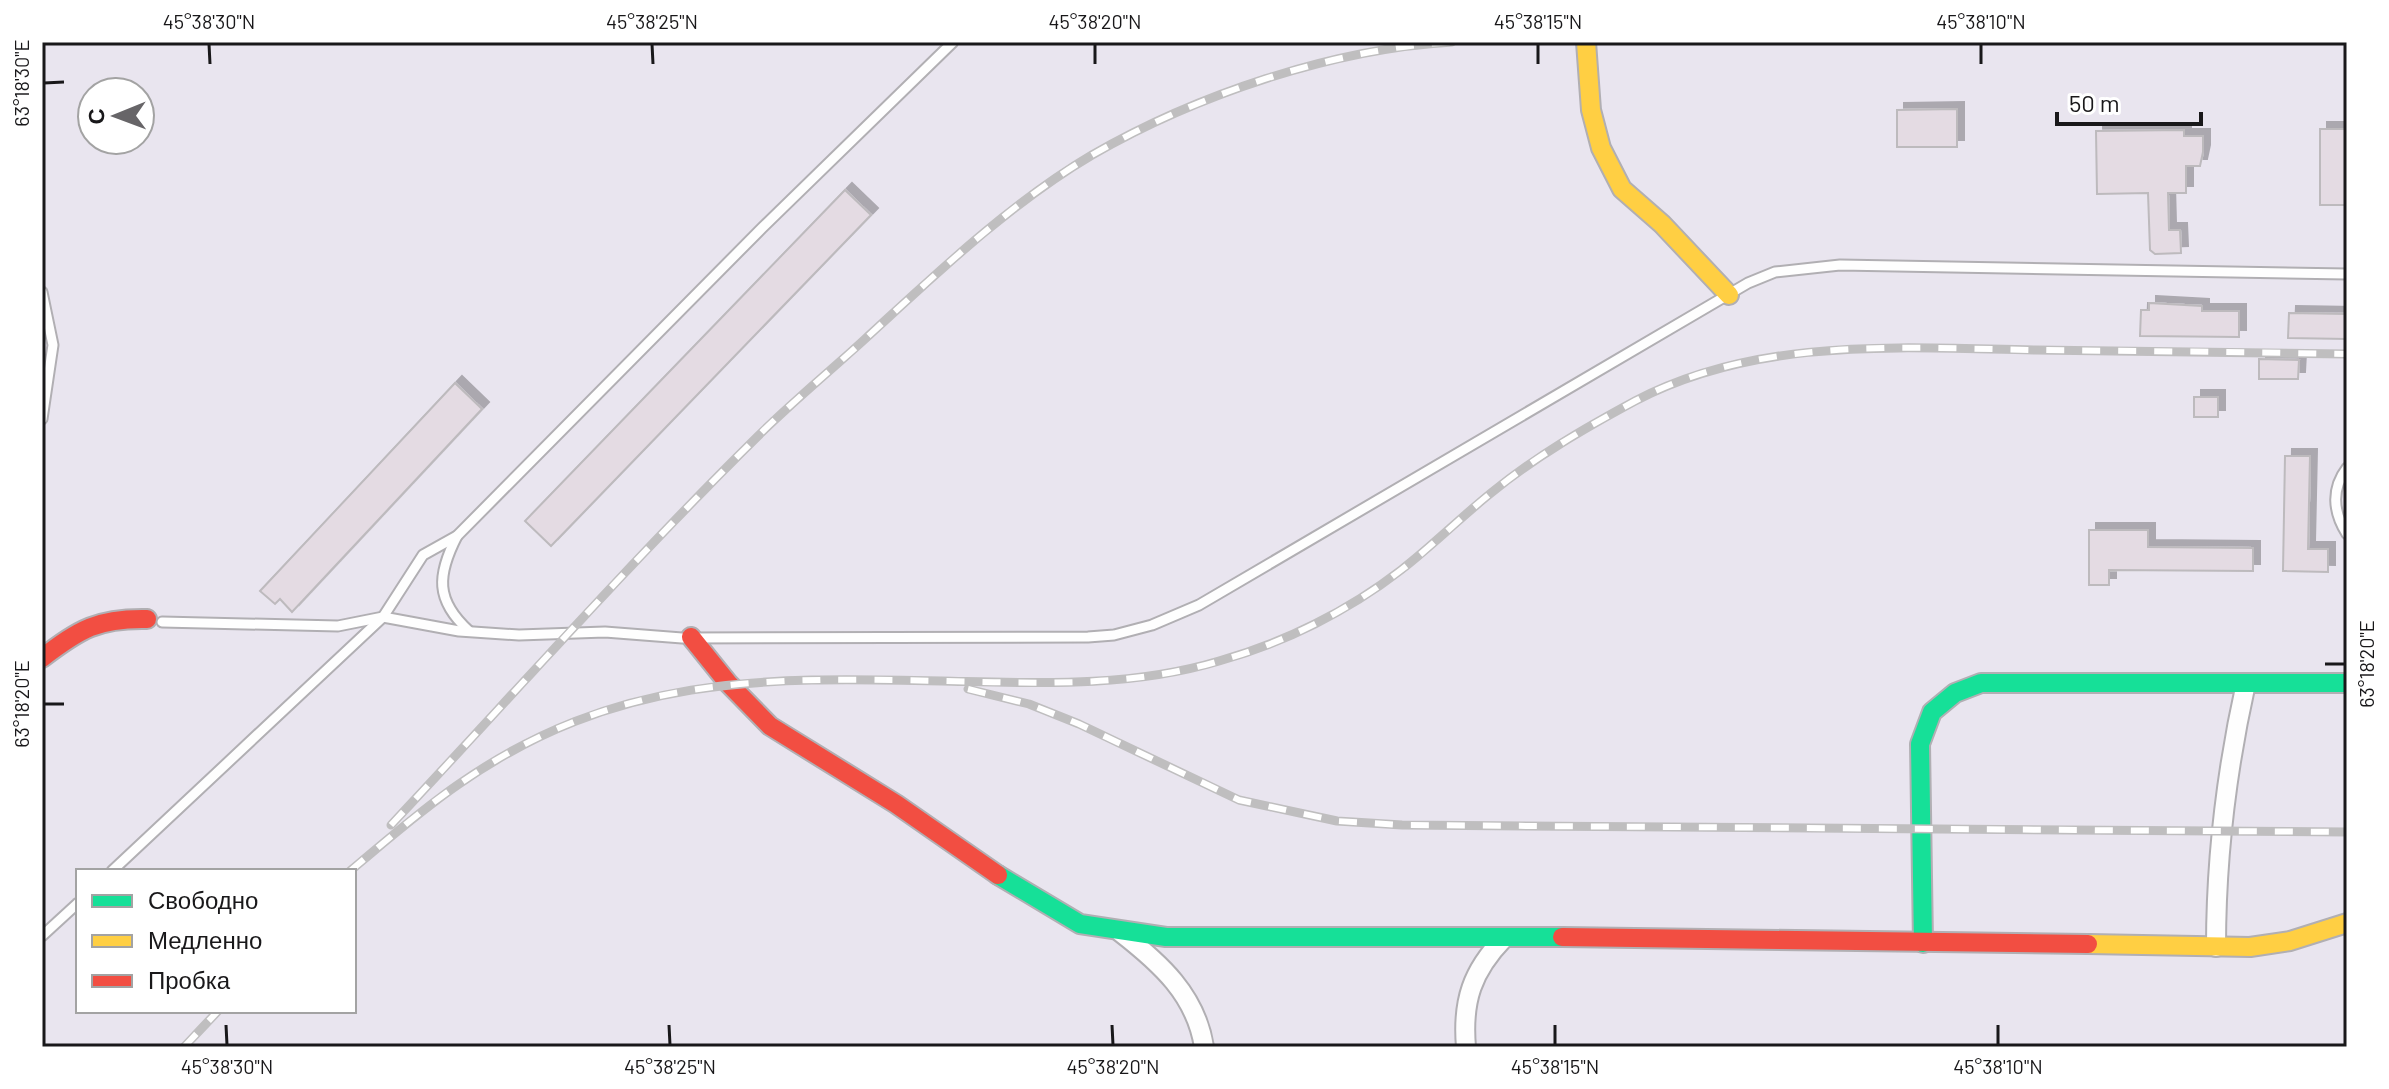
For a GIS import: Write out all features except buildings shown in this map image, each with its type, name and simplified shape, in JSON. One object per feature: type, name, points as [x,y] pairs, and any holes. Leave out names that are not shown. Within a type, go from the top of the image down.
[{"type":"street","points":[[1586,42],[1591,110],[1601,148],[1622,189],[1672,235],[1729,295]]},
{"type":"street","points":[[42,658],[82,627],[105,618],[154,621]]},
{"type":"street","points":[[691,637],[728,683],[770,726],[896,804],[1033,899],[1080,924],[1120,932],[1166,937],[1658,936],[2250,947],[2290,941],[2347,923]]},
{"type":"street","points":[[1923,943],[1920,744],[1932,712],[1955,693],[1981,683],[2347,683]]},
{"type":"street","points":[[2216,947],[2219,856],[2236,728],[2246,683]]},
{"type":"street","points":[[1120,932],[1184,992],[1200,1023],[1204,1047]]},
{"type":"street","points":[[1466,1047],[1465,1003],[1473,978],[1485,958],[1504,938]]},
{"type":"lane","points":[[114,869],[383,617],[423,555],[457,536],[762,228],[953,42]]},
{"type":"lane","points":[[154,621],[338,626],[383,617],[469,631],[691,637],[1114,635],[1152,625],[1199,605],[1729,295],[1775,272],[1840,265],[2347,274]]},
{"type":"lane","points":[[42,292],[53,345],[42,419]]},
{"type":"lane","points":[[2347,468],[2340,478],[2335,499],[2337,517],[2347,534]]},
{"type":"lane","points":[[457,536],[443,563],[441,579],[453,617],[469,631]]},
{"type":"lane","points":[[42,936],[76,905]]},
{"type":"shaded area","points":[[42,42],[2347,42],[2347,1047],[42,1047]]},
{"type":"railway","points":[[391,825],[613,585],[764,430],[946,265],[1032,195],[1061,174],[1132,133],[1220,95],[1313,65],[1360,54],[1452,42]]},
{"type":"railway","points":[[352,869],[445,794],[517,748],[575,721],[633,702],[691,690],[812,680],[1047,683],[1116,680],[1185,670],[1243,654],[1314,624],[1381,585],[1508,480],[1579,432],[1635,401],[1682,380],[1731,365],[1831,350],[1882,348],[2347,354]]},
{"type":"railway","points":[[968,689],[1029,704],[1079,724],[1239,800],[1337,821],[1402,825],[2347,832]]},
{"type":"railway","points":[[184,1047],[216,1013]]},
{"type":"traffic: fast","points":[[1923,943],[1920,744],[1932,712],[1955,693],[1981,683],[2347,683]]},
{"type":"traffic: fast","points":[[998,875],[1080,924],[1166,937],[1562,937]]},
{"type":"traffic: slow","points":[[1586,42],[1591,110],[1601,148],[1622,189],[1662,224],[1729,295]]},
{"type":"traffic: slow","points":[[2088,944],[2250,947],[2290,941],[2347,923]]},
{"type":"traffic: jam","points":[[42,658],[90,627],[115,621],[147,619]]},
{"type":"traffic: jam","points":[[691,637],[728,683],[770,726],[896,804],[998,875]]},
{"type":"traffic: jam","points":[[1562,937],[2088,944]]}]
